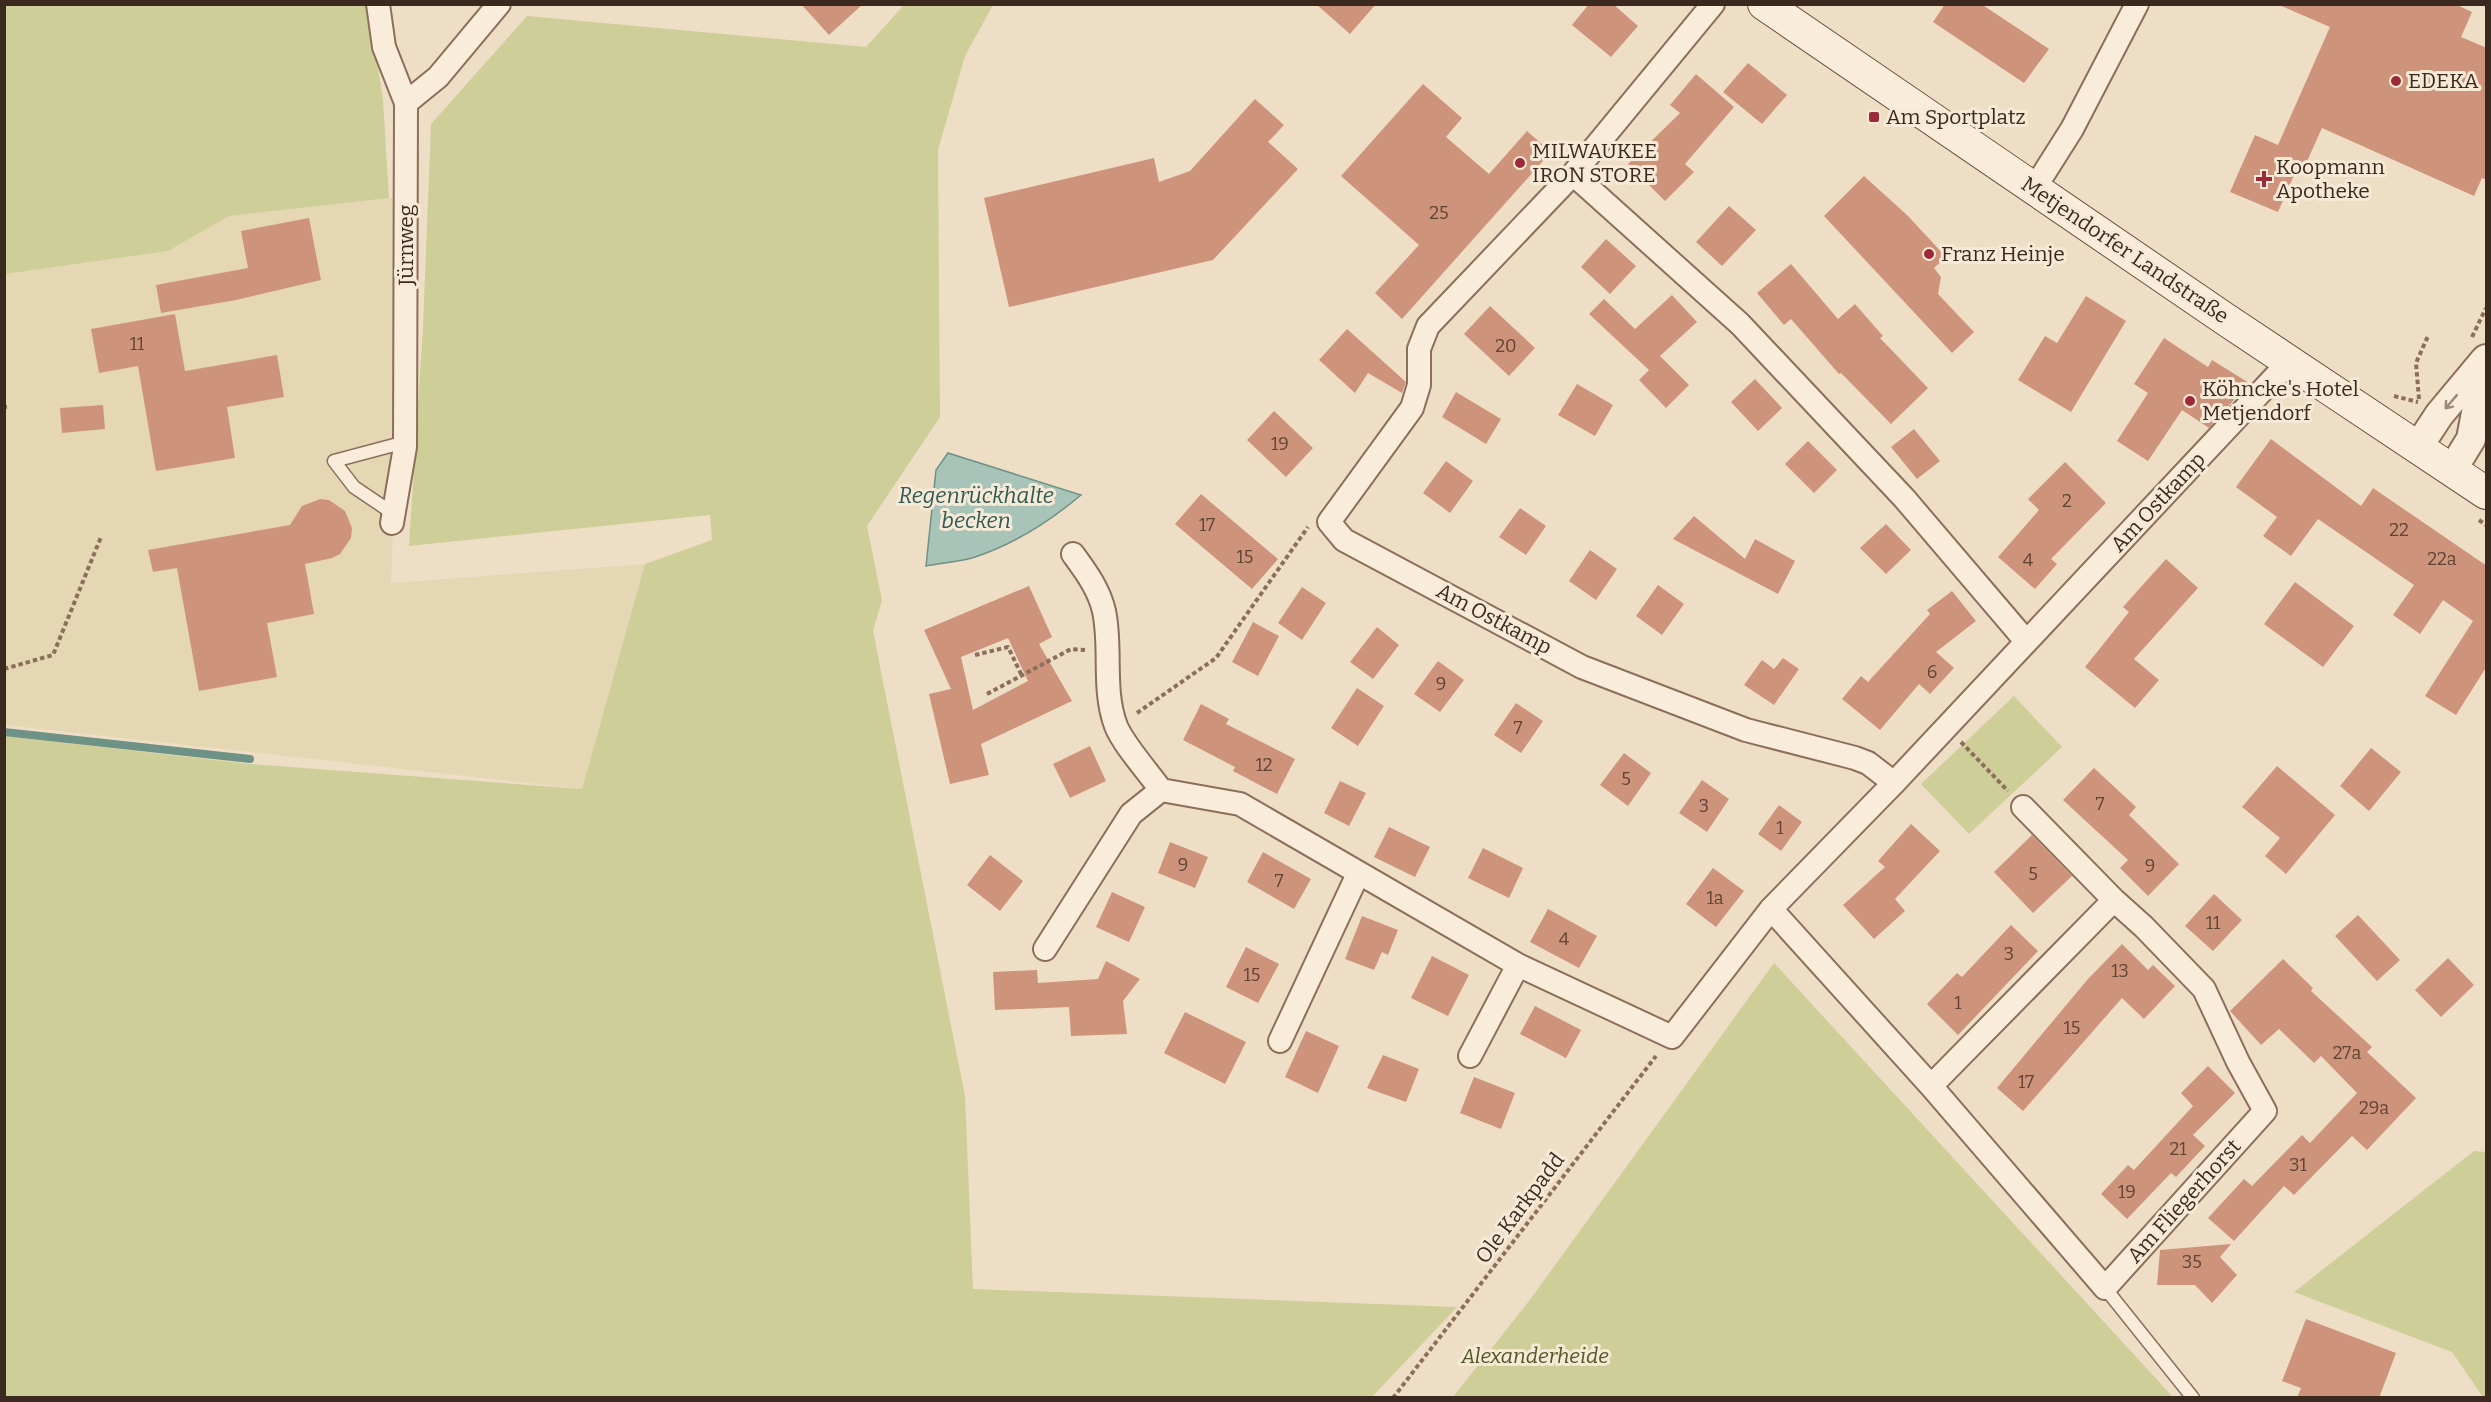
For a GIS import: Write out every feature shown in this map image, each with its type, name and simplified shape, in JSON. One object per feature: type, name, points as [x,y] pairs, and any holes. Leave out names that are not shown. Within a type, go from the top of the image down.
[{"type":"main road","name":"Metjendorfer Landstraße","points":[[1764,4],[2289,362],[2487,493]]},
{"type":"street","points":[[378,4],[384,47],[406,103],[438,77],[499,4]]},
{"type":"street","points":[[1329,522],[1412,408],[1419,386],[1419,350],[1428,326],[1573,174],[1713,4]]},
{"type":"street","points":[[2034,189],[2072,129],[2137,4]]},
{"type":"street","name":"Jürnweg","points":[[393,518],[405,447],[406,103]]},
{"type":"street","points":[[1573,174],[1740,324],[1904,498],[2026,641]]},
{"type":"street","points":[[2418,447],[2439,415],[2486,358]]},
{"type":"street","points":[[2452,470],[2471,440],[2486,358]]},
{"type":"street","name":"Am Ostkamp","points":[[1329,522],[1344,540],[1582,667],[1746,730],[1855,758],[1868,763],[1894,783],[2289,362]]},
{"type":"street","points":[[1074,554],[1094,582],[1104,610],[1108,686],[1117,728],[1161,790],[1240,804],[1518,965],[1672,1037],[1771,909],[1894,783]]},
{"type":"street","points":[[1046,949],[1131,814],[1161,790]]},
{"type":"street","name":"Am Fliegerhorst","points":[[2023,807],[2204,989],[2238,1062],[2265,1111],[2105,1288]]},
{"type":"street","points":[[1280,1041],[1358,874]]},
{"type":"street","points":[[1931,1086],[2114,900]]},
{"type":"street","points":[[1771,909],[1931,1086],[2105,1288]]},
{"type":"street","points":[[1470,1056],[1518,965]]},
{"type":"lane","points":[[393,518],[354,487],[334,461],[398,444],[405,447]]},
{"type":"lane","points":[[2105,1288],[2193,1398]]},
{"type":"path","points":[[2393,396],[2420,403],[2416,363],[2428,336]]},
{"type":"path","points":[[1117,728],[1216,658],[1306,528],[1329,522]]},
{"type":"path","points":[[4,669],[53,655],[101,537]]},
{"type":"path","points":[[975,655],[1008,647],[1022,676]]},
{"type":"path","points":[[987,694],[1071,649],[1107,651]]},
{"type":"path","points":[[1946,726],[2023,807]]},
{"type":"path","name":"Ole Karkpadd","points":[[1393,1398],[1672,1037]]},
{"type":"shaded area","points":[[406,196],[391,583],[645,564],[582,789],[5,725],[4,274],[168,251],[229,216]]},
{"type":"green space","points":[[4,5],[369,5],[383,100],[389,198],[229,216],[168,251],[5,274]]},
{"type":"green space","points":[[904,5],[993,5],[965,56],[938,150],[940,417],[867,526],[882,600],[873,631],[965,1096],[973,1289],[1457,1307],[1372,1397],[5,1398],[5,736],[250,764],[582,789],[645,564],[712,540],[710,515],[409,546],[423,327],[431,124],[527,16],[866,47]]},
{"type":"green space","points":[[2014,696],[2062,747],[1969,834],[1921,784]]},
{"type":"green space","name":"Alexanderheide","points":[[1774,963],[2173,1397],[1453,1397],[1529,1301]]},
{"type":"green space","points":[[2474,1151],[2486,1152],[2486,1397],[2483,1397],[2452,1352],[2294,1292]]},
{"type":"water","name":"Regenrückhalte becken","points":[[948,453],[1081,495],[1043,523],[987,553],[961,561],[926,566],[936,470]]},
{"type":"building","points":[[801,4],[863,4],[829,35]]},
{"type":"building","points":[[1316,4],[1376,4],[1350,34]]},
{"type":"building","points":[[1589,4],[1613,4],[1638,26],[1611,57],[1572,25]]},
{"type":"building","points":[[1945,4],[1981,4],[2049,49],[2024,83],[1933,22]]},
{"type":"building","name":"EDEKA","points":[[2277,4],[2455,4],[2472,12],[2461,37],[2487,48],[2487,180],[2482,178],[2474,196],[2322,128],[2304,168],[2298,166],[2278,212],[2230,192],[2255,135],[2278,145],[2330,27]]},
{"type":"building","points":[[1748,63],[1787,95],[1762,124],[1723,92]]},
{"type":"building","points":[[1696,74],[1734,107],[1685,164],[1694,172],[1665,201],[1628,164],[1680,113],[1670,105]]},
{"type":"building","points":[[1423,84],[1462,118],[1446,137],[1489,174],[1527,131],[1551,152],[1402,319],[1375,293],[1419,245],[1341,176]]},
{"type":"building","points":[[1255,99],[1284,125],[1268,142],[1298,169],[1213,260],[1009,307],[984,198],[1154,158],[1159,182],[1190,171]]},
{"type":"building","points":[[1864,176],[1908,216],[1946,257],[1934,268],[1941,277],[1938,294],[1974,332],[1952,353],[1824,216]]},
{"type":"building","points":[[1729,206],[1756,230],[1722,266],[1696,242]]},
{"type":"building","points":[[309,218],[321,280],[236,300],[161,313],[156,285],[248,268],[241,231]]},
{"type":"building","points":[[1606,239],[1636,266],[1610,294],[1581,267]]},
{"type":"building","points":[[1791,264],[1838,319],[1855,304],[1883,336],[1880,338],[1928,388],[1891,424],[1841,373],[1839,374],[1791,319],[1784,325],[1757,293]]},
{"type":"building","points":[[1672,295],[1697,322],[1660,356],[1689,385],[1666,408],[1639,380],[1649,370],[1589,314],[1604,299],[1635,329]]},
{"type":"building","points":[[2086,296],[2126,321],[2071,412],[2018,380],[2045,336],[2057,343]]},
{"type":"building","points":[[1490,306],[1535,348],[1509,376],[1464,334]]},
{"type":"building","points":[[175,314],[185,371],[277,355],[284,397],[227,407],[235,458],[156,471],[138,366],[99,373],[91,329]]},
{"type":"building","points":[[1347,329],[1406,382],[1402,393],[1368,373],[1355,393],[1319,360]]},
{"type":"building","name":"Köhncke's Hotel Metjendorf","points":[[2164,338],[2208,367],[2212,360],[2249,383],[2209,428],[2182,410],[2148,461],[2117,441],[2148,393],[2134,384]]},
{"type":"building","points":[[1755,379],[1782,408],[1758,431],[1731,402]]},
{"type":"building","points":[[1577,384],[1613,405],[1595,436],[1558,415]]},
{"type":"building","points":[[1456,392],[1501,419],[1486,444],[1442,417]]},
{"type":"building","points":[[103,405],[105,429],[62,433],[60,408]]},
{"type":"building","points":[[1274,411],[1313,448],[1286,477],[1247,440]]},
{"type":"building","points":[[1914,429],[1940,461],[1917,479],[1891,447]]},
{"type":"building","points":[[2271,439],[2361,506],[2373,488],[2487,566],[2487,666],[2456,715],[2425,696],[2473,621],[2443,600],[2420,634],[2393,615],[2414,585],[2318,519],[2291,556],[2263,536],[2277,517],[2236,487]]},
{"type":"building","points":[[1808,441],[1837,470],[1814,493],[1785,464]]},
{"type":"building","points":[[1446,461],[1473,481],[1450,513],[1423,493]]},
{"type":"building","points":[[2065,462],[2106,503],[2051,559],[2057,564],[2035,589],[1998,557],[2039,510],[2028,499]]},
{"type":"building","points":[[1201,494],[1278,559],[1252,589],[1175,524]]},
{"type":"building","points":[[320,499],[329,500],[345,511],[352,528],[351,538],[340,554],[305,564],[314,614],[267,623],[277,677],[199,691],[177,568],[153,572],[148,550],[290,525],[302,506]]},
{"type":"building","points":[[1520,508],[1546,526],[1526,555],[1499,537]]},
{"type":"building","points":[[1694,516],[1745,559],[1755,539],[1795,561],[1778,594],[1673,539]]},
{"type":"building","points":[[1886,524],[1911,550],[1886,574],[1860,548]]},
{"type":"building","points":[[1590,550],[1617,569],[1596,600],[1569,581]]},
{"type":"building","points":[[2166,559],[2198,588],[2134,659],[2159,680],[2135,708],[2085,667],[2129,612],[2123,607]]},
{"type":"building","points":[[2295,582],[2354,626],[2323,667],[2264,624]]},
{"type":"building","points":[[1658,585],[1684,604],[1662,635],[1636,616]]},
{"type":"building","points":[[1029,586],[1052,637],[1039,644],[1072,701],[981,744],[989,775],[950,784],[929,694],[951,689],[924,630]],"holes":[[[1008,638],[1028,681],[973,710],[961,657]]]},
{"type":"building","points":[[1302,587],[1326,603],[1302,640],[1278,623]]},
{"type":"building","points":[[1952,591],[1976,621],[1936,652],[1954,668],[1930,694],[1919,684],[1880,730],[1842,699],[1861,676],[1868,682],[1930,614],[1927,610]]},
{"type":"building","points":[[1253,622],[1279,636],[1258,676],[1232,662]]},
{"type":"building","points":[[1377,627],[1399,645],[1373,679],[1350,662]]},
{"type":"building","points":[[1783,658],[1799,669],[1774,705],[1744,685],[1762,660],[1774,669]]},
{"type":"building","points":[[1438,661],[1464,680],[1440,712],[1414,694]]},
{"type":"building","points":[[1357,688],[1384,706],[1358,746],[1331,728]]},
{"type":"building","points":[[1516,703],[1543,721],[1521,753],[1494,735]]},
{"type":"building","points":[[1201,704],[1229,719],[1226,724],[1295,759],[1277,794],[1233,771],[1235,767],[1183,740]]},
{"type":"building","points":[[1090,746],[1106,781],[1070,798],[1053,764]]},
{"type":"building","points":[[2371,748],[2401,772],[2369,811],[2340,786]]},
{"type":"building","points":[[1624,753],[1651,773],[1628,806],[1600,785]]},
{"type":"building","points":[[2277,766],[2335,815],[2286,874],[2265,856],[2280,838],[2242,807]]},
{"type":"building","points":[[2094,768],[2136,807],[2129,815],[2179,864],[2148,896],[2120,868],[2128,860],[2063,800]]},
{"type":"building","points":[[1702,780],[1729,799],[1707,832],[1679,813]]},
{"type":"building","points":[[1340,781],[1366,793],[1349,826],[1324,813]]},
{"type":"building","points":[[1779,805],[1802,822],[1781,851],[1758,834]]},
{"type":"building","points":[[1911,824],[1940,851],[1895,899],[1905,911],[1874,939],[1843,905],[1885,867],[1878,861]]},
{"type":"building","points":[[1389,827],[1430,847],[1415,877],[1374,857]]},
{"type":"building","points":[[2032,835],[2072,876],[2033,913],[1994,872]]},
{"type":"building","points":[[1170,842],[1208,857],[1195,888],[1158,873]]},
{"type":"building","points":[[1483,848],[1523,868],[1509,898],[1468,878]]},
{"type":"building","points":[[1263,852],[1311,879],[1294,909],[1247,882]]},
{"type":"building","points":[[990,855],[1023,881],[1000,911],[967,885]]},
{"type":"building","points":[[1713,868],[1744,891],[1716,927],[1686,904]]},
{"type":"building","points":[[1112,892],[1145,907],[1129,942],[1096,927]]},
{"type":"building","points":[[2214,894],[2242,920],[2213,951],[2185,926]]},
{"type":"building","points":[[1548,909],[1597,936],[1579,968],[1530,942]]},
{"type":"building","points":[[2358,915],[2400,960],[2377,981],[2335,936]]},
{"type":"building","points":[[1362,916],[1398,930],[1388,955],[1382,952],[1374,970],[1345,959]]},
{"type":"building","points":[[2011,925],[2038,951],[1958,1035],[1927,1004],[1957,973],[1962,977]]},
{"type":"building","points":[[2122,944],[2148,970],[2153,965],[2175,986],[2144,1019],[2122,998],[2023,1111],[1997,1088],[2088,979]]},
{"type":"building","points":[[1246,947],[1279,964],[1258,1003],[1226,987]]},
{"type":"building","points":[[1432,956],[1469,975],[1448,1016],[1411,998]]},
{"type":"building","points":[[2448,958],[2474,985],[2441,1017],[2415,990]]},
{"type":"building","points":[[2283,959],[2313,988],[2311,991],[2372,1047],[2367,1052],[2416,1098],[2367,1150],[2352,1136],[2294,1195],[2284,1186],[2234,1241],[2208,1218],[2244,1179],[2252,1186],[2302,1135],[2310,1143],[2357,1093],[2321,1056],[2314,1063],[2279,1029],[2261,1045],[2230,1011]]},
{"type":"building","points":[[1106,961],[1140,979],[1123,1001],[1127,1034],[1071,1036],[1069,1007],[995,1010],[993,972],[1037,970],[1038,983],[1098,979]]},
{"type":"building","points":[[1535,1006],[1581,1030],[1566,1058],[1520,1034]]},
{"type":"building","points":[[1185,1012],[1246,1042],[1225,1084],[1164,1053]]},
{"type":"building","points":[[1306,1031],[1339,1046],[1318,1093],[1285,1077]]},
{"type":"building","points":[[1383,1055],[1419,1069],[1406,1102],[1367,1088]]},
{"type":"building","points":[[2208,1066],[2235,1093],[2193,1135],[2205,1146],[2176,1177],[2171,1173],[2127,1219],[2101,1194],[2128,1165],[2134,1170],[2193,1106],[2181,1093]]},
{"type":"building","points":[[1474,1077],[1515,1093],[1501,1129],[1460,1113]]},
{"type":"building","points":[[2231,1244],[2220,1257],[2237,1275],[2212,1303],[2195,1285],[2157,1285],[2160,1250]]},
{"type":"building","points":[[2306,1319],[2396,1353],[2379,1398],[2297,1398],[2301,1388],[2282,1381]]},
{"type":"waterway","points":[[4,732],[250,759]]},
{"type":"place","name":"EDEKA","points":[[2396,81]]},
{"type":"place","name":"Am Sportplatz","points":[[1874,117]]},
{"type":"place","name":"MILWAUKEE IRON STORE","points":[[1520,163]]},
{"type":"place","name":"Koopmann Apotheke","points":[[2264,179]]},
{"type":"place","name":"Franz Heinje","points":[[1929,254]]},
{"type":"place","name":"Köhncke's Hotel Metjendorf","points":[[2190,401]]}]
